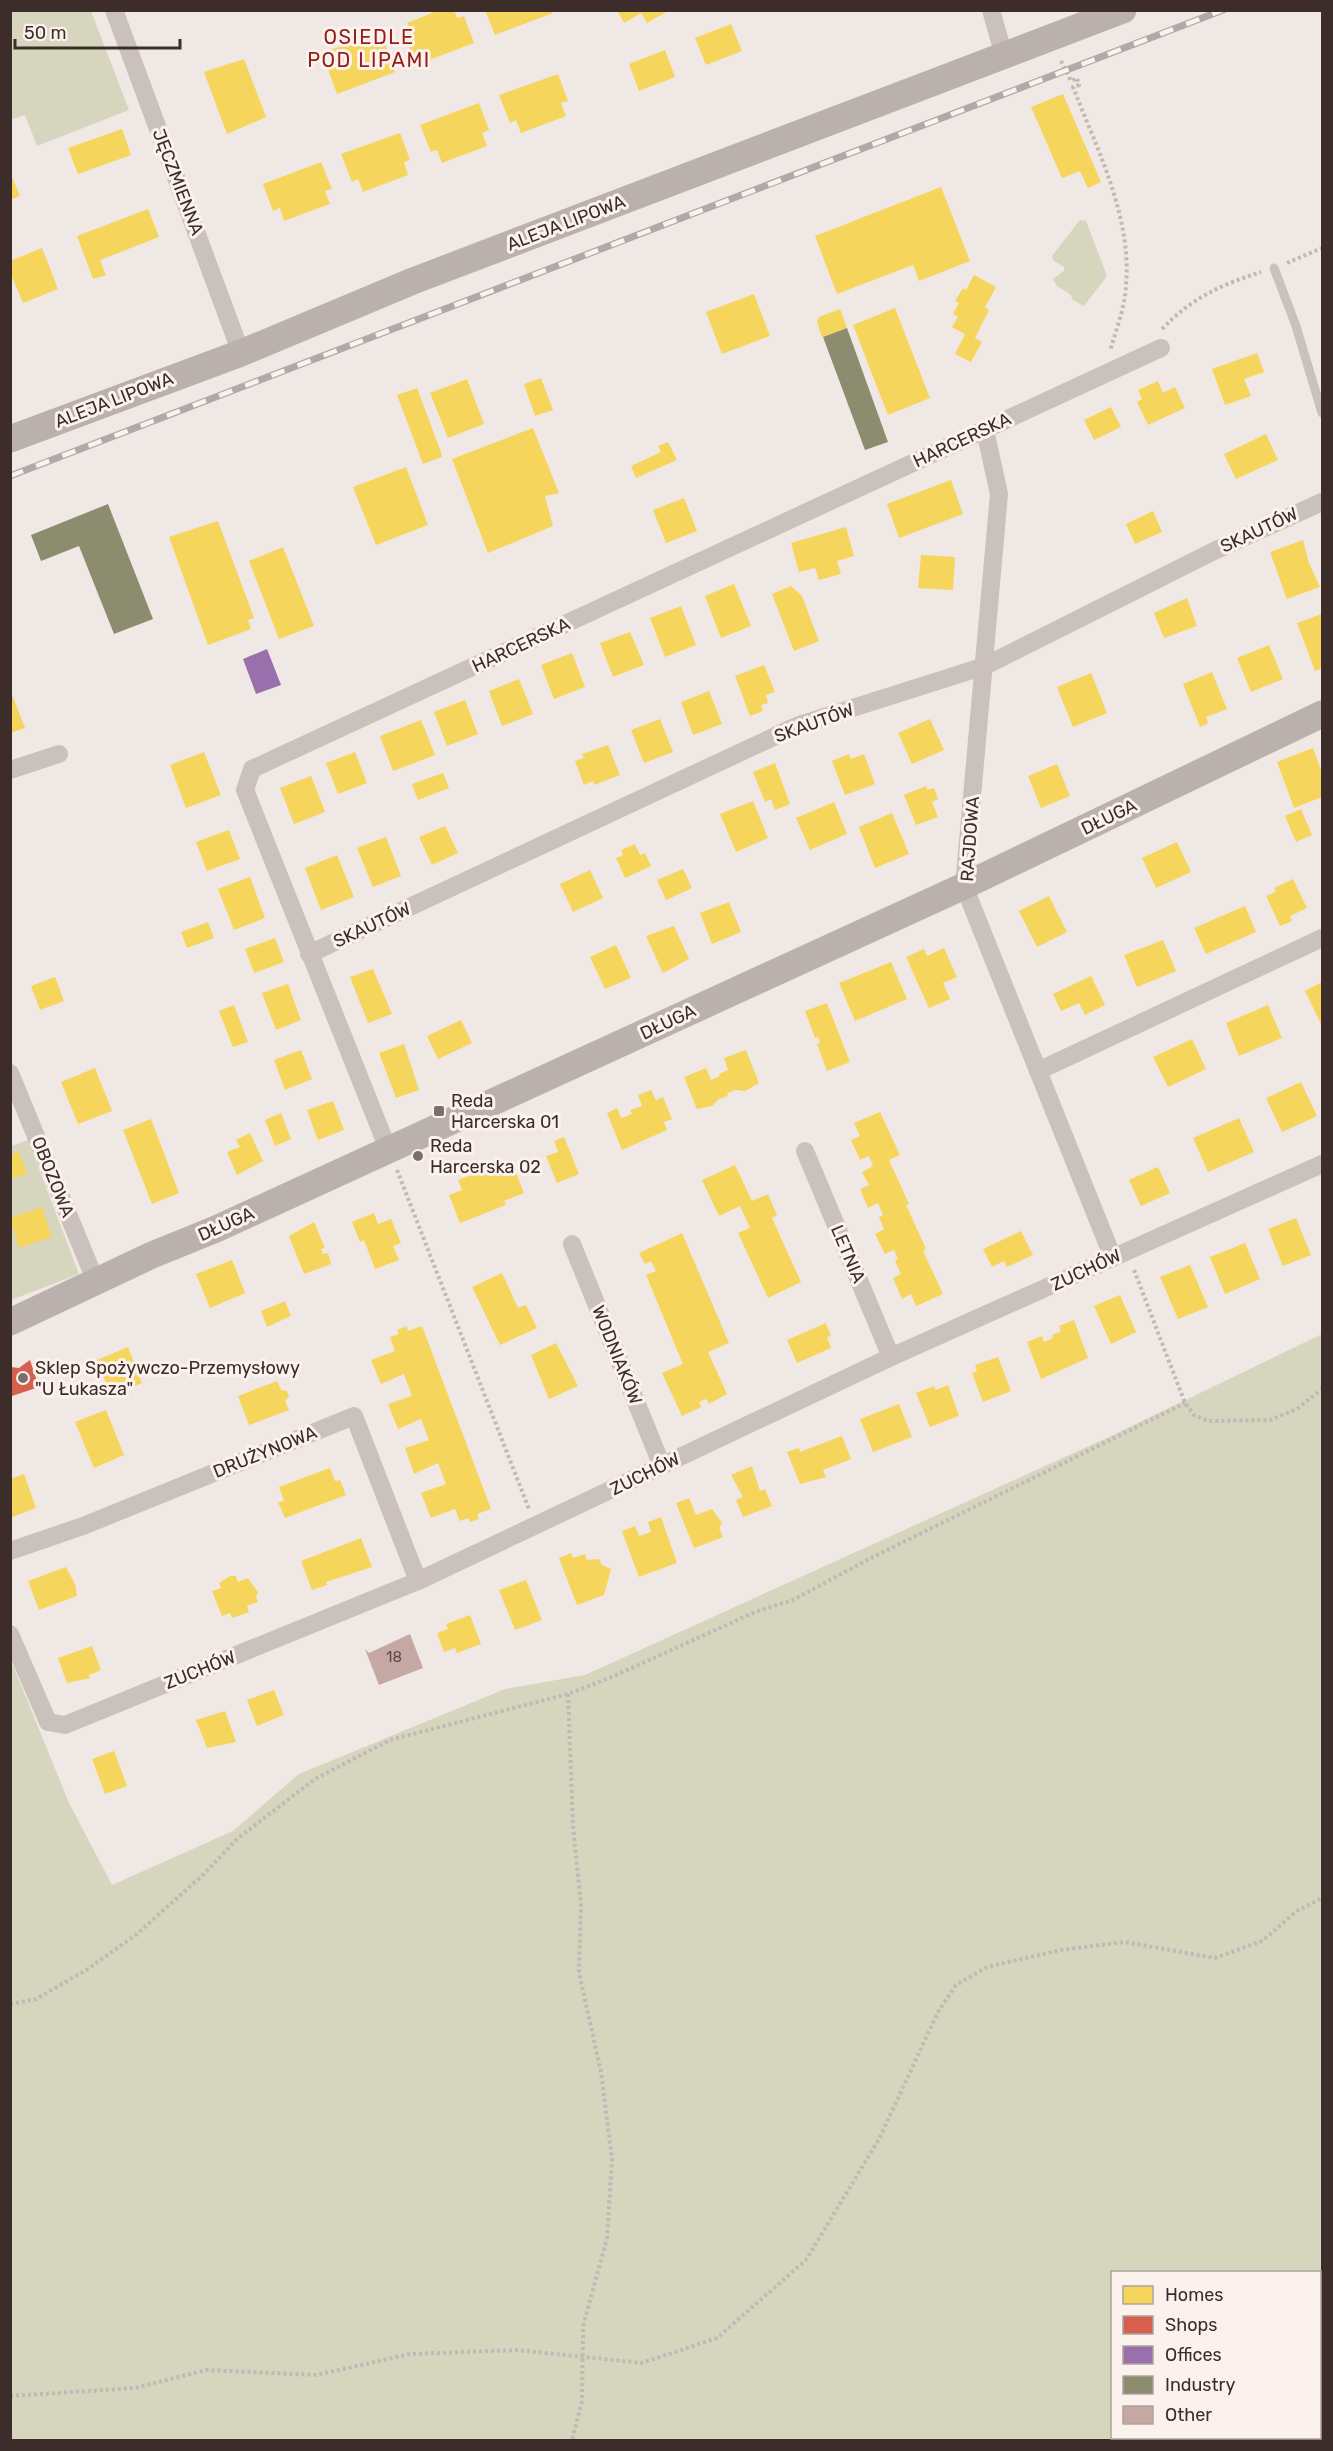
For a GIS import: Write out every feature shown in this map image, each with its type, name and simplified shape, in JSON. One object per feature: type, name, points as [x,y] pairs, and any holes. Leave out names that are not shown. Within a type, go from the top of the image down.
[{"type":"street","name":"JĘCZMIENNA","points":[[114,10],[241,353]]},
{"type":"street","points":[[991,10],[1004,56]]},
{"type":"street","name":"ALEJA LIPOWA","points":[[10,439],[241,353],[424,277],[1123,10]]},
{"type":"street","name":"HARCERSKA","points":[[388,1149],[245,789],[252,769],[1161,348]]},
{"type":"street","name":"RAJDOWA","points":[[986,430],[999,494],[964,886],[1038,1071],[1120,1255]]},
{"type":"street","name":"SKAUTÓW","points":[[309,954],[799,725],[985,666],[1216,550],[1323,502]]},
{"type":"street","name":"DŁUGA","points":[[10,1322],[964,886],[1323,714]]},
{"type":"street","points":[[10,770],[59,754]]},
{"type":"street","points":[[1038,1071],[1323,938]]},
{"type":"street","name":"OBOZOWA","points":[[10,1073],[96,1282]]},
{"type":"street","name":"LETNIA","points":[[805,1150],[891,1357]]},
{"type":"street","name":"ZUCHÓW","points":[[10,1634],[48,1722],[64,1725],[418,1581],[891,1357],[1323,1164]]},
{"type":"street","name":"WODNIAKÓW","points":[[572,1244],[662,1466]]},
{"type":"street","name":"DRUŻYNOWA","points":[[10,1551],[83,1526],[354,1416],[418,1581]]},
{"type":"lane","points":[[1274,268],[1296,326],[1323,413]]},
{"type":"path","points":[[1053,38],[1060,54],[1051,57],[1053,64],[1063,60],[1071,81],[1077,78],[1079,85],[1073,87],[1111,187],[1124,237],[1126,285],[1103,374]]},
{"type":"path","points":[[1161,348],[1156,335],[1175,315],[1218,286],[1274,268],[1323,248]]},
{"type":"path","points":[[388,1149],[536,1527]]},
{"type":"path","points":[[1120,1255],[1185,1403],[1194,1415],[1208,1421],[1270,1420],[1297,1409],[1323,1389]]},
{"type":"path","points":[[10,2004],[36,1999],[88,1969],[137,1934],[205,1873],[237,1839],[315,1779],[390,1740],[568,1694],[614,1676],[755,1612],[793,1600],[869,1559],[1185,1403]]},
{"type":"path","points":[[568,1694],[573,1826],[580,1905],[579,1973],[601,2072],[612,2159],[607,2238],[583,2326],[582,2401],[572,2440]]},
{"type":"path","points":[[10,2396],[135,2388],[206,2370],[317,2375],[410,2354],[517,2350],[642,2363],[717,2338],[806,2260],[879,2139],[938,2012],[956,1985],[987,1967],[1061,1950],[1125,1942],[1215,1959],[1262,1941],[1297,1911],[1323,1898]]},
{"type":"green space","points":[[11,10],[91,11],[129,110],[37,146],[25,115],[11,120]]},
{"type":"green space","points":[[1080,220],[1086,221],[1107,276],[1084,306],[1073,300],[1070,294],[1057,286],[1053,279],[1064,271],[1064,267],[1053,260],[1052,256]]},
{"type":"green space","points":[[28,1140],[79,1274],[11,1300],[11,1146]]},
{"type":"green space","points":[[1322,1334],[1322,2440],[11,2440],[10,1658],[69,1803],[112,1885],[233,1831],[299,1774],[505,1689],[585,1675],[1109,1437]]},
{"type":"building: Homes","points":[[439,10],[454,10],[457,18],[464,16],[474,43],[416,65],[405,38],[412,35],[407,23]]},
{"type":"building: Homes","points":[[485,10],[552,10],[553,13],[495,35]]},
{"type":"building: Homes","points":[[617,10],[670,10],[647,23],[641,13],[624,23]]},
{"type":"building: Homes","points":[[731,24],[742,51],[706,65],[695,38]]},
{"type":"building: Homes","points":[[374,34],[379,47],[385,44],[395,72],[337,94],[327,67],[333,64],[328,51]]},
{"type":"building: Homes","points":[[665,50],[675,77],[639,91],[629,64]]},
{"type":"building: Homes","points":[[244,59],[266,117],[227,134],[204,72]]},
{"type":"building: Homes","points":[[558,74],[568,101],[561,103],[566,116],[521,133],[516,120],[510,123],[499,95]]},
{"type":"building: Homes","points":[[1063,94],[1101,182],[1088,188],[1080,171],[1062,178],[1031,107]]},
{"type":"building: Homes","points":[[479,103],[489,130],[482,133],[487,146],[442,163],[437,150],[431,152],[420,125]]},
{"type":"building: Homes","points":[[122,129],[131,155],[78,174],[68,148]]},
{"type":"building: Homes","points":[[400,133],[410,160],[404,162],[408,175],[363,192],[358,179],[352,182],[341,154]]},
{"type":"building: Homes","points":[[321,162],[332,189],[325,191],[330,204],[284,221],[280,208],[273,211],[263,184]]},
{"type":"building: Homes","points":[[10,172],[20,196],[10,200]]},
{"type":"building: Homes","points":[[941,187],[970,261],[919,281],[913,265],[837,294],[815,236]]},
{"type":"building: Homes","points":[[148,209],[159,237],[100,260],[106,275],[93,279],[77,236]]},
{"type":"building: Homes","points":[[42,248],[58,289],[23,303],[10,272],[10,261]]},
{"type":"building: Homes","points":[[974,275],[996,287],[985,307],[989,310],[975,338],[982,342],[971,362],[955,354],[965,334],[952,327],[958,317],[953,314],[959,303],[955,301],[963,288],[966,290]]},
{"type":"building: Homes","points":[[754,294],[770,336],[722,354],[706,312]]},
{"type":"building: Homes","points":[[895,308],[930,398],[888,415],[853,325]]},
{"type":"building: Homes","points":[[840,309],[847,328],[822,337],[817,322],[819,317]]},
{"type":"building: Homes","points":[[1257,353],[1264,372],[1244,379],[1251,396],[1225,405],[1212,369]]},
{"type":"building: Homes","points":[[541,378],[553,410],[535,416],[524,384]]},
{"type":"building: Homes","points":[[467,379],[484,424],[448,438],[430,393]]},
{"type":"building: Homes","points":[[1158,381],[1163,393],[1175,387],[1185,408],[1148,425],[1137,402],[1142,399],[1138,390]]},
{"type":"building: Homes","points":[[417,388],[442,457],[423,464],[397,395]]},
{"type":"building: Homes","points":[[1111,407],[1121,427],[1094,440],[1084,420]]},
{"type":"building: Homes","points":[[533,428],[559,493],[545,496],[553,526],[488,553],[452,459]]},
{"type":"building: Homes","points":[[1266,434],[1278,460],[1236,479],[1224,454]]},
{"type":"building: Homes","points":[[668,442],[677,460],[636,478],[631,466],[661,452],[658,446]]},
{"type":"building: Homes","points":[[406,467],[428,525],[376,545],[353,487]]},
{"type":"building: Homes","points":[[951,480],[963,514],[899,538],[887,504]]},
{"type":"building: Homes","points":[[684,498],[697,531],[666,543],[653,510]]},
{"type":"building: Homes","points":[[1153,511],[1162,532],[1135,544],[1126,524]]},
{"type":"building: Homes","points":[[218,521],[254,618],[248,620],[251,629],[208,645],[169,537]]},
{"type":"building: Homes","points":[[846,527],[854,556],[837,561],[841,574],[819,580],[815,568],[799,572],[791,543]]},
{"type":"building: Homes","points":[[1303,540],[1309,563],[1320,587],[1287,599],[1270,552]]},
{"type":"building: Homes","points":[[283,547],[314,626],[279,639],[249,561]]},
{"type":"building: Homes","points":[[921,555],[955,557],[953,590],[918,588]]},
{"type":"building: Homes","points":[[734,584],[751,626],[721,638],[705,596]]},
{"type":"building: Homes","points":[[791,586],[802,596],[819,641],[794,651],[772,594]]},
{"type":"building: Homes","points":[[1187,598],[1197,626],[1164,638],[1154,613]]},
{"type":"building: Homes","points":[[681,606],[696,645],[665,657],[650,618]]},
{"type":"building: Homes","points":[[1322,614],[1322,668],[1315,671],[1297,623]]},
{"type":"building: Homes","points":[[630,632],[644,665],[613,677],[600,643]]},
{"type":"building: Homes","points":[[1269,645],[1283,679],[1251,692],[1237,658]]},
{"type":"building: Homes","points":[[572,653],[585,687],[554,699],[541,665]]},
{"type":"building: Homes","points":[[764,665],[775,692],[766,695],[768,703],[761,705],[763,711],[750,716],[735,676]]},
{"type":"building: Homes","points":[[1212,672],[1227,709],[1206,717],[1208,723],[1200,727],[1183,684]]},
{"type":"building: Homes","points":[[1091,673],[1107,713],[1073,727],[1057,687]]},
{"type":"building: Homes","points":[[519,679],[533,714],[502,726],[489,691]]},
{"type":"building: Homes","points":[[10,689],[25,728],[10,733]]},
{"type":"building: Homes","points":[[709,691],[722,724],[693,735],[681,702]]},
{"type":"building: Homes","points":[[465,700],[478,734],[447,746],[434,712]]},
{"type":"building: Homes","points":[[660,719],[673,752],[644,763],[631,730]]},
{"type":"building: Homes","points":[[930,719],[944,750],[912,764],[898,733]]},
{"type":"building: Homes","points":[[421,720],[435,755],[393,771],[380,736]]},
{"type":"building: Homes","points":[[608,745],[620,775],[594,785],[593,781],[584,785],[575,761],[584,758],[582,754]]},
{"type":"building: Homes","points":[[1313,748],[1322,773],[1322,797],[1294,808],[1277,762]]},
{"type":"building: Homes","points":[[204,752],[221,795],[186,808],[170,765]]},
{"type":"building: Homes","points":[[355,752],[367,783],[338,794],[326,763]]},
{"type":"building: Homes","points":[[849,754],[851,759],[864,754],[875,784],[845,795],[832,761]]},
{"type":"building: Homes","points":[[775,763],[790,804],[775,810],[771,799],[765,802],[753,772]]},
{"type":"building: Homes","points":[[1057,764],[1070,796],[1041,808],[1028,776]]},
{"type":"building: Homes","points":[[443,773],[449,788],[418,800],[412,784]]},
{"type":"building: Homes","points":[[311,776],[325,812],[294,824],[280,788]]},
{"type":"building: Homes","points":[[926,786],[927,790],[934,788],[938,799],[932,802],[938,817],[916,825],[904,795]]},
{"type":"building: Homes","points":[[753,801],[768,838],[736,852],[720,814]]},
{"type":"building: Homes","points":[[834,802],[847,834],[810,850],[796,818]]},
{"type":"building: Homes","points":[[1301,809],[1312,835],[1296,842],[1285,816]]},
{"type":"building: Homes","points":[[892,813],[909,854],[875,868],[859,827]]},
{"type":"building: Homes","points":[[445,826],[458,853],[432,865],[419,837]]},
{"type":"building: Homes","points":[[229,830],[240,859],[207,871],[196,842]]},
{"type":"building: Homes","points":[[386,837],[401,876],[373,887],[357,848]]},
{"type":"building: Homes","points":[[1177,842],[1191,872],[1156,888],[1142,858]]},
{"type":"building: Homes","points":[[635,844],[640,855],[645,853],[651,866],[625,878],[616,858],[623,855],[621,850]]},
{"type":"building: Homes","points":[[337,855],[354,897],[321,910],[305,868]]},
{"type":"building: Homes","points":[[683,869],[692,888],[666,900],[657,880]]},
{"type":"building: Homes","points":[[590,870],[603,898],[573,912],[560,884]]},
{"type":"building: Homes","points":[[250,877],[265,918],[234,930],[218,889]]},
{"type":"building: Homes","points":[[1293,879],[1307,908],[1290,916],[1292,921],[1280,926],[1266,896],[1276,892],[1274,888]]},
{"type":"building: Homes","points":[[1049,896],[1067,932],[1037,947],[1019,911]]},
{"type":"building: Homes","points":[[729,902],[741,932],[712,944],[700,913]]},
{"type":"building: Homes","points":[[1245,906],[1256,932],[1206,954],[1194,928]]},
{"type":"building: Homes","points":[[208,922],[214,938],[187,948],[181,932]]},
{"type":"building: Homes","points":[[674,926],[689,959],[663,973],[646,936]]},
{"type":"building: Homes","points":[[275,938],[284,962],[254,973],[245,949]]},
{"type":"building: Homes","points":[[1163,940],[1176,971],[1137,987],[1124,955]]},
{"type":"building: Homes","points":[[616,945],[631,978],[605,989],[590,957]]},
{"type":"building: Homes","points":[[944,948],[957,977],[943,983],[950,999],[929,1008],[906,957],[924,949],[927,956]]},
{"type":"building: Homes","points":[[891,962],[907,999],[855,1021],[839,983]]},
{"type":"building: Homes","points":[[373,969],[392,1014],[368,1023],[350,977]]},
{"type":"building: Homes","points":[[1091,976],[1105,1005],[1085,1015],[1079,1003],[1061,1011],[1053,994]]},
{"type":"building: Homes","points":[[55,977],[64,1001],[40,1010],[31,986]]},
{"type":"building: Homes","points":[[1322,982],[1322,1023],[1321,1024],[1305,991]]},
{"type":"building: Homes","points":[[288,984],[301,1020],[276,1030],[262,993]]},
{"type":"building: Homes","points":[[827,1003],[850,1062],[827,1071],[817,1044],[820,1043],[818,1037],[815,1038],[805,1011]]},
{"type":"building: Homes","points":[[234,1005],[248,1042],[233,1047],[219,1011]]},
{"type":"building: Homes","points":[[1268,1005],[1282,1038],[1239,1056],[1226,1023]]},
{"type":"building: Homes","points":[[461,1020],[472,1043],[438,1059],[427,1036]]},
{"type":"building: Homes","points":[[1192,1039],[1206,1069],[1168,1087],[1153,1057]]},
{"type":"building: Homes","points":[[404,1044],[419,1090],[396,1098],[379,1053]]},
{"type":"building: Homes","points":[[301,1050],[312,1079],[285,1090],[274,1060]]},
{"type":"building: Homes","points":[[746,1050],[759,1083],[745,1091],[736,1090],[727,1093],[728,1096],[719,1099],[712,1106],[697,1109],[684,1077],[706,1068],[711,1080],[728,1070],[724,1058]]},
{"type":"building: Homes","points":[[95,1068],[112,1111],[78,1124],[61,1082]]},
{"type":"building: Homes","points":[[1301,1082],[1317,1116],[1282,1132],[1266,1098]]},
{"type":"building: Homes","points":[[651,1090],[656,1100],[663,1097],[672,1119],[664,1122],[667,1130],[622,1150],[607,1113],[617,1108],[621,1118],[632,1114],[630,1110],[642,1106],[638,1095]]},
{"type":"building: Homes","points":[[333,1101],[344,1130],[318,1140],[307,1110]]},
{"type":"building: Homes","points":[[880,1112],[900,1155],[889,1160],[926,1249],[923,1251],[943,1294],[916,1306],[911,1294],[902,1299],[893,1278],[901,1274],[895,1261],[898,1259],[894,1250],[885,1254],[875,1234],[884,1229],[879,1217],[883,1215],[878,1203],[868,1208],[860,1189],[869,1185],[862,1172],[873,1166],[869,1156],[860,1160],[851,1140],[860,1136],[854,1123]]},
{"type":"building: Homes","points":[[281,1113],[291,1139],[275,1146],[265,1120]]},
{"type":"building: Homes","points":[[1239,1118],[1254,1152],[1208,1172],[1193,1138]]},
{"type":"building: Homes","points":[[151,1119],[179,1193],[152,1204],[123,1130]]},
{"type":"building: Homes","points":[[250,1133],[263,1161],[237,1175],[227,1152],[240,1147],[236,1140]]},
{"type":"building: Homes","points":[[564,1137],[579,1174],[557,1183],[546,1156],[558,1152],[554,1141]]},
{"type":"building: Homes","points":[[19,1152],[27,1173],[10,1180],[10,1155]]},
{"type":"building: Homes","points":[[511,1160],[524,1193],[504,1201],[506,1205],[460,1223],[449,1195],[462,1190],[458,1180]]},
{"type":"building: Homes","points":[[735,1165],[752,1201],[768,1194],[777,1215],[772,1218],[801,1282],[768,1298],[738,1233],[750,1228],[740,1206],[719,1216],[702,1180]]},
{"type":"building: Homes","points":[[1158,1167],[1170,1193],[1141,1206],[1129,1180]]},
{"type":"building: Homes","points":[[42,1207],[52,1237],[19,1248],[10,1218]]},
{"type":"building: Homes","points":[[374,1213],[378,1224],[391,1219],[401,1243],[393,1246],[399,1260],[375,1269],[364,1240],[360,1242],[352,1222]]},
{"type":"building: Homes","points":[[1296,1218],[1311,1255],[1283,1266],[1268,1229]]},
{"type":"building: Homes","points":[[314,1222],[325,1248],[321,1249],[323,1254],[328,1253],[331,1264],[304,1274],[289,1236]]},
{"type":"building: Homes","points":[[1021,1231],[1033,1255],[1007,1267],[1004,1261],[992,1267],[983,1249]]},
{"type":"building: Homes","points":[[682,1233],[729,1343],[708,1352],[727,1394],[709,1404],[706,1399],[699,1402],[701,1407],[682,1416],[662,1373],[683,1364],[646,1275],[656,1271],[651,1261],[645,1264],[639,1253]]},
{"type":"building: Homes","points":[[1245,1243],[1260,1279],[1225,1294],[1210,1257]]},
{"type":"building: Homes","points":[[232,1260],[245,1293],[210,1308],[196,1274]]},
{"type":"building: Homes","points":[[1190,1265],[1208,1307],[1178,1319],[1160,1277]]},
{"type":"building: Homes","points":[[502,1273],[518,1308],[526,1305],[537,1328],[500,1345],[472,1287]]},
{"type":"building: Homes","points":[[1120,1295],[1136,1332],[1111,1344],[1094,1306]]},
{"type":"building: Homes","points":[[285,1301],[291,1316],[267,1327],[261,1311]]},
{"type":"building: Homes","points":[[1074,1320],[1088,1358],[1041,1379],[1027,1342],[1042,1336],[1044,1342],[1053,1338],[1052,1335],[1061,1331],[1059,1326]]},
{"type":"building: Homes","points":[[826,1323],[831,1336],[827,1337],[831,1348],[797,1363],[787,1340]]},
{"type":"building: Homes","points":[[407,1326],[408,1331],[422,1326],[491,1509],[477,1514],[479,1519],[470,1522],[468,1518],[460,1521],[455,1509],[431,1518],[421,1493],[446,1484],[438,1463],[414,1474],[405,1448],[429,1440],[421,1419],[398,1429],[388,1404],[412,1396],[404,1374],[381,1384],[371,1360],[395,1351],[390,1337],[399,1334],[397,1330]]},
{"type":"building: Homes","points":[[556,1343],[578,1386],[549,1399],[531,1355]]},
{"type":"building: Homes","points":[[128,1347],[142,1383],[111,1396],[97,1360]]},
{"type":"building: Homes","points":[[998,1357],[1011,1391],[983,1402],[972,1373],[977,1371],[975,1365]]},
{"type":"building: Homes","points":[[277,1381],[281,1390],[287,1391],[289,1397],[285,1401],[289,1410],[249,1425],[238,1396]]},
{"type":"building: Homes","points":[[948,1385],[959,1416],[930,1427],[916,1393],[934,1386],[936,1390]]},
{"type":"building: Homes","points":[[899,1404],[912,1437],[873,1452],[860,1419]]},
{"type":"building: Homes","points":[[106,1410],[124,1455],[94,1468],[75,1422]]},
{"type":"building: Homes","points":[[842,1436],[851,1459],[823,1470],[826,1477],[800,1484],[787,1452],[799,1448],[800,1452]]},
{"type":"building: Homes","points":[[752,1466],[760,1491],[765,1489],[772,1506],[743,1517],[736,1500],[743,1497],[731,1475]]},
{"type":"building: Homes","points":[[330,1468],[335,1481],[340,1480],[346,1495],[285,1518],[278,1502],[284,1501],[279,1487]]},
{"type":"building: Homes","points":[[24,1474],[36,1508],[10,1518],[10,1479]]},
{"type":"building: Homes","points":[[689,1498],[696,1515],[712,1509],[722,1523],[719,1528],[723,1537],[694,1548],[676,1503]]},
{"type":"building: Homes","points":[[661,1517],[677,1563],[639,1577],[622,1531],[635,1526],[639,1536],[651,1532],[648,1522]]},
{"type":"building: Homes","points":[[361,1538],[372,1567],[326,1582],[327,1585],[312,1590],[301,1561]]},
{"type":"building: Homes","points":[[571,1553],[573,1558],[585,1554],[587,1560],[599,1559],[602,1565],[611,1569],[604,1595],[577,1605],[559,1558]]},
{"type":"building: Homes","points":[[66,1567],[75,1584],[77,1596],[39,1610],[28,1581]]},
{"type":"building: Homes","points":[[230,1576],[236,1576],[238,1582],[248,1578],[258,1592],[256,1597],[258,1602],[247,1606],[249,1612],[232,1618],[230,1613],[222,1616],[212,1591],[221,1588],[219,1583]]},
{"type":"building: Homes","points":[[526,1580],[542,1620],[515,1630],[499,1590]]},
{"type":"building: Homes","points":[[470,1615],[481,1644],[457,1653],[455,1648],[444,1652],[437,1633],[448,1629],[446,1624]]},
{"type":"building: Homes","points":[[92,1646],[101,1670],[89,1675],[90,1678],[67,1683],[58,1658]]},
{"type":"building: Homes","points":[[274,1690],[284,1715],[257,1726],[247,1700]]},
{"type":"building: Homes","points":[[225,1711],[236,1742],[207,1748],[196,1720]]},
{"type":"building: Homes","points":[[114,1751],[127,1786],[105,1794],[92,1759]]},
{"type":"building: Shops","name":"Sklep Spożywczo-Przemysłowy \"U Łukasza\"","points":[[30,1360],[39,1387],[12,1396],[10,1367],[19,1368]]},
{"type":"building: Offices","points":[[267,649],[281,685],[256,694],[243,659]]},
{"type":"building: Industry","points":[[847,328],[888,442],[865,450],[823,337]]},
{"type":"building: Industry","points":[[108,504],[153,619],[114,634],[79,546],[41,561],[31,535]]},
{"type":"building: Other","points":[[410,1634],[423,1668],[379,1685],[365,1649],[369,1653]]},
{"type":"railway","points":[[10,476],[1223,10]]},
{"type":"place","name":"Reda Harcerska 01","points":[[439,1111]]},
{"type":"place","name":"Reda Harcerska 02","points":[[418,1156]]},
{"type":"place","name":"Sklep Spożywczo-Przemysłowy \"U Łukasza\"","points":[[23,1378]]},
{"type":"district","name":"OSIEDLE POD LIPAMI","points":[[369,48]]}]
